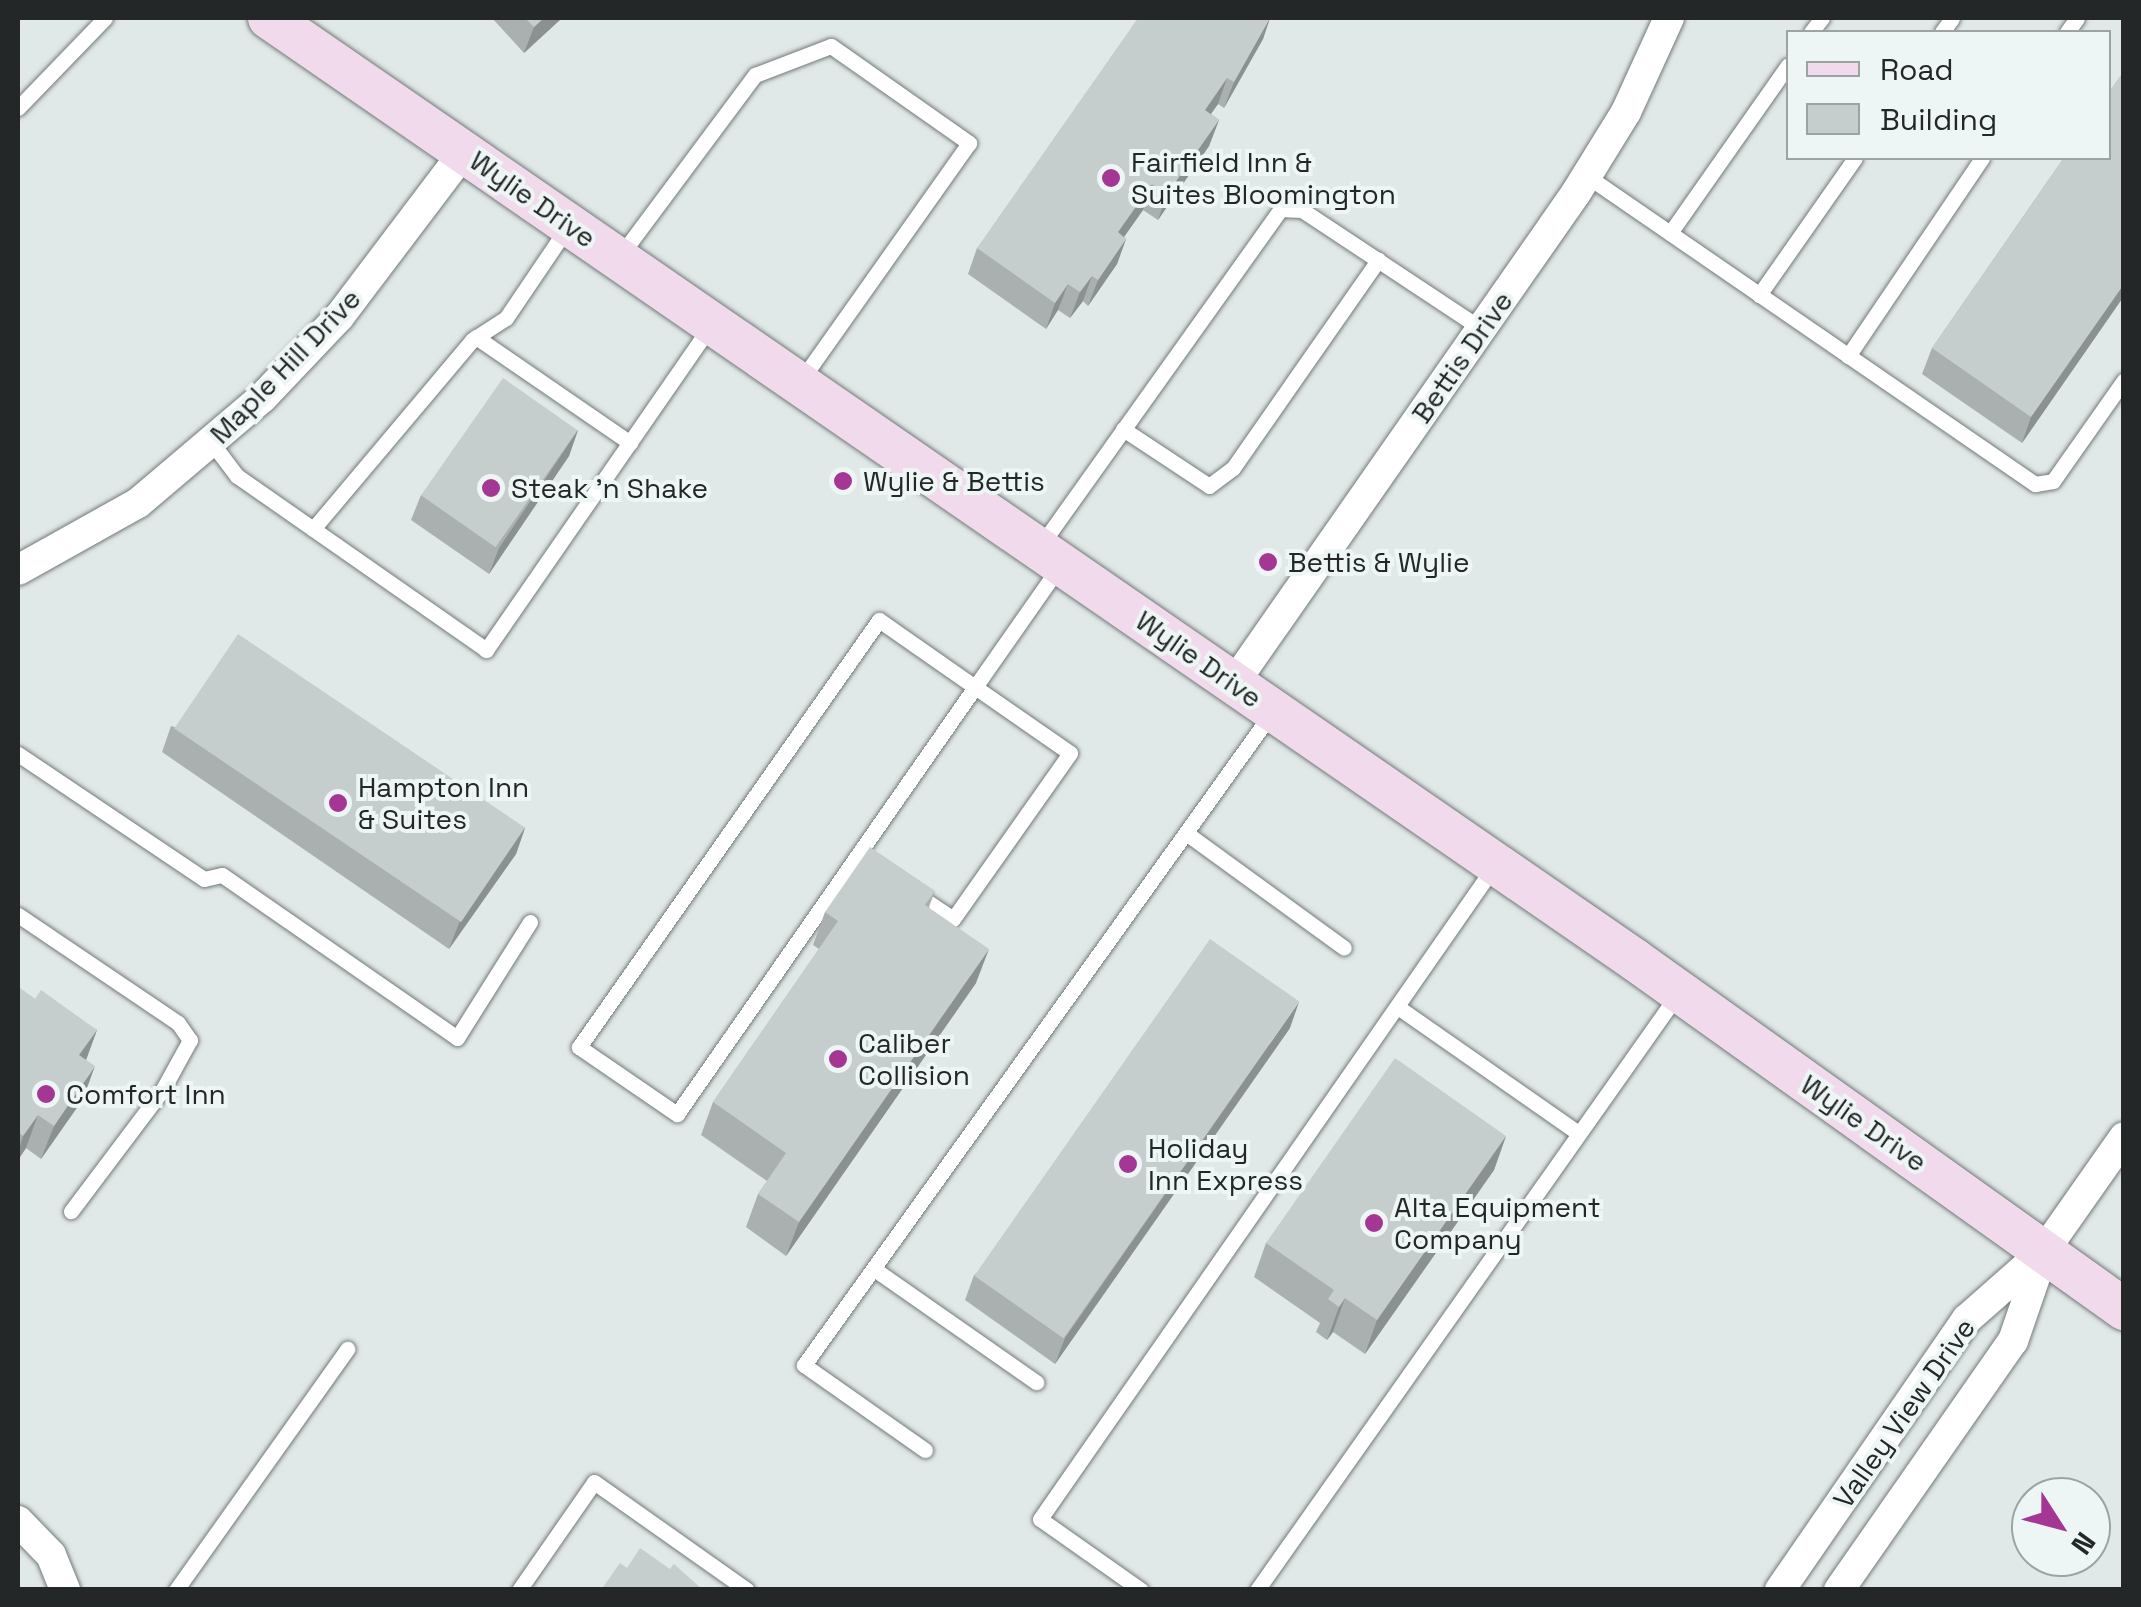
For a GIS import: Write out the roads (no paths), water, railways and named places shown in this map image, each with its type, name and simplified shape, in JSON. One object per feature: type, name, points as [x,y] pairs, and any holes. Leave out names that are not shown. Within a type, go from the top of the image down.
[{"type":"main road","name":"Wylie Drive","points":[[269,18],[1680,992],[2124,1310]]},
{"type":"street","name":"Bettis Drive","points":[[1234,683],[1587,176],[1626,112],[1668,18]]},
{"type":"street","name":"Maple Hill Drive","points":[[18,570],[138,502],[212,443],[339,317],[464,152]]},
{"type":"street","name":"Valley View Drive","points":[[1780,1590],[1968,1319],[2044,1251],[2124,1137]]},
{"type":"street","name":"Valley View Drive","points":[[1839,1590],[2013,1341],[2044,1251]]},
{"type":"street","points":[[18,1521],[51,1556],[65,1590]]},
{"type":"lane","points":[[18,108],[105,18]]},
{"type":"lane","points":[[618,258],[755,75],[831,46],[969,143],[799,383]]},
{"type":"lane","points":[[1670,233],[1786,67]]},
{"type":"lane","points":[[1759,295],[1854,160]]},
{"type":"lane","points":[[1848,356],[1981,160]]},
{"type":"lane","points":[[1587,176],[2035,484],[2053,481],[2124,380]]},
{"type":"lane","points":[[890,876],[953,919],[1070,753],[975,687],[879,620],[579,1048],[676,1114],[975,687],[1123,429],[1281,209],[1302,210],[1482,329]]},
{"type":"lane","points":[[314,529],[476,337],[506,318],[570,224]]},
{"type":"lane","points":[[1123,429],[1209,486],[1232,468],[1378,260]]},
{"type":"lane","points":[[212,443],[236,476],[486,650],[713,323]]},
{"type":"lane","points":[[476,337],[630,443]]},
{"type":"lane","points":[[925,1450],[804,1365],[1274,711]]},
{"type":"lane","points":[[18,754],[204,880],[222,875],[457,1038],[530,922]]},
{"type":"lane","points":[[1186,833],[1344,948]]},
{"type":"lane","points":[[858,855],[874,866]]},
{"type":"lane","points":[[1140,1590],[1040,1519],[1496,864]]},
{"type":"lane","points":[[18,914],[188,1031],[190,1040],[163,1090],[72,1211]]},
{"type":"lane","points":[[1257,1590],[1680,992]]},
{"type":"lane","points":[[1399,1008],[1578,1132]]},
{"type":"lane","points":[[874,1269],[1036,1382]]},
{"type":"lane","points":[[176,1590],[347,1349]]},
{"type":"lane","points":[[519,1590],[594,1482],[748,1590]]},
{"type":"place","name":"Fairfield Inn & Suites Bloomington","points":[[1111,178]]},
{"type":"place","name":"Wylie & Bettis","points":[[843,481]]},
{"type":"place","name":"Steak 'n Shake","points":[[491,488]]},
{"type":"place","name":"Bettis & Wylie","points":[[1268,562]]},
{"type":"place","name":"Hampton Inn & Suites","points":[[338,803]]},
{"type":"place","name":"Caliber Collision","points":[[838,1059]]},
{"type":"place","name":"Comfort Inn","points":[[46,1094]]},
{"type":"place","name":"Holiday Inn Express","points":[[1128,1164]]},
{"type":"place","name":"Alta Equipment Company","points":[[1374,1223]]}]
